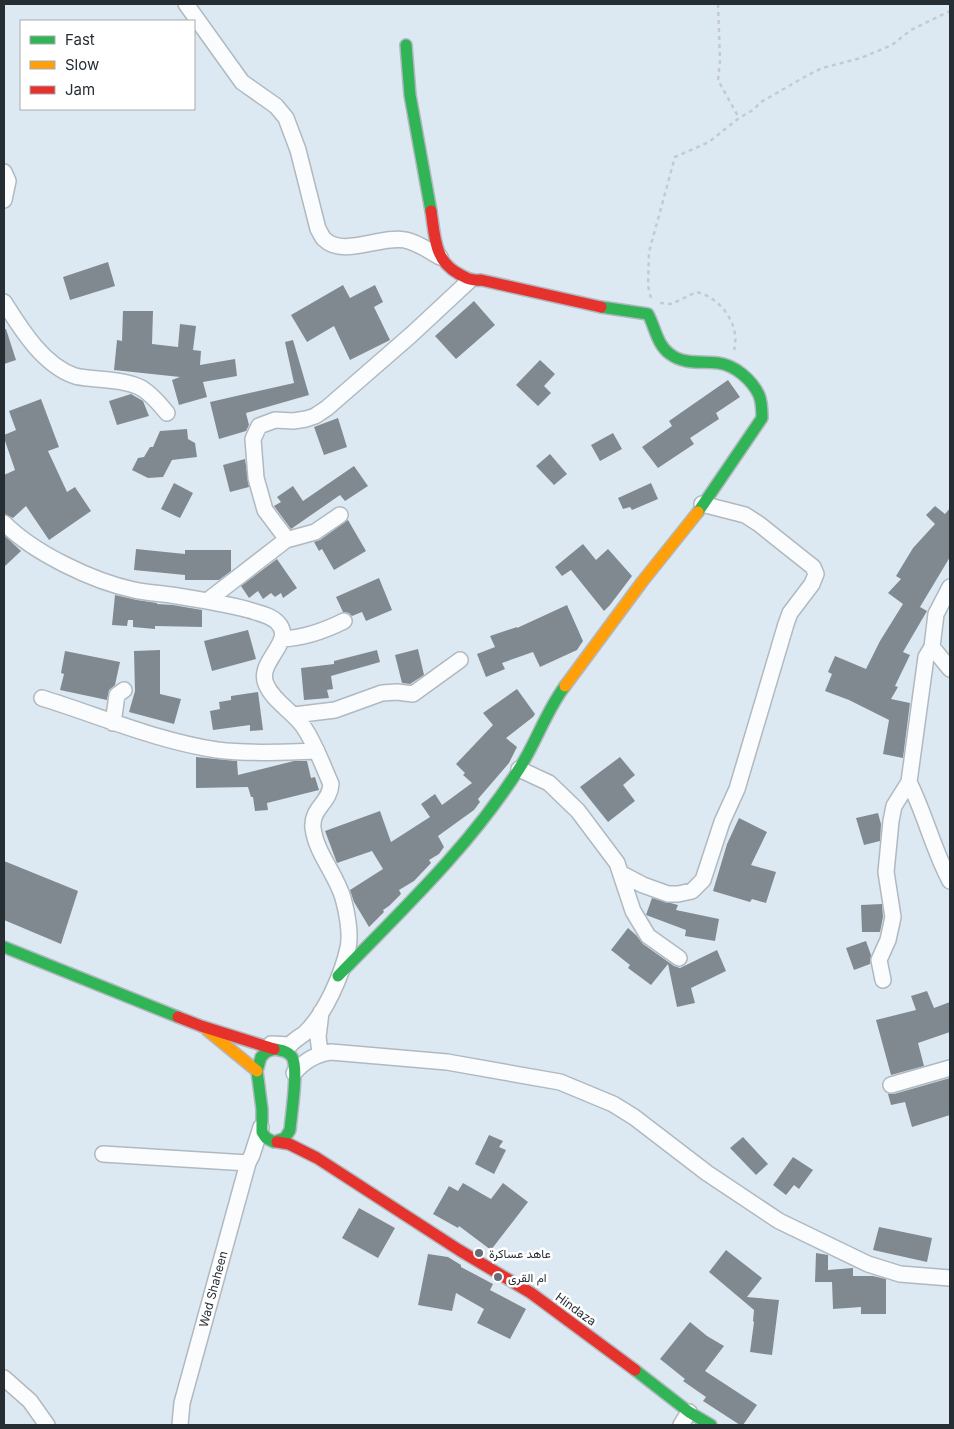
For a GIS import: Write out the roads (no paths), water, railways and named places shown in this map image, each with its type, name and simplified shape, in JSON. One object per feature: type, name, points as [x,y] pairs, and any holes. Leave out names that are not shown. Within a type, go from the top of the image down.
[{"type":"street","points":[[186,4],[242,82],[276,106],[286,118],[298,150],[318,229],[324,240],[349,247],[387,239],[405,240],[421,246],[440,258]]},
{"type":"street","points":[[338,976],[436,874],[473,832],[519,769],[561,691],[642,582],[683,533],[762,418],[762,406],[759,395],[754,387],[733,368],[725,364],[681,361],[668,354],[658,339],[648,314],[593,305],[481,280],[469,281],[443,265],[440,258],[410,95],[406,45]]},
{"type":"street","points":[[4,172],[8,182],[4,200]]},
{"type":"street","points":[[286,540],[265,510],[256,478],[253,439],[259,426],[275,420],[293,421],[306,419],[321,412],[411,335],[469,281]]},
{"type":"street","points":[[4,302],[22,331],[42,354],[60,367],[75,376],[123,382],[142,388],[153,396],[167,414]]},
{"type":"street","points":[[622,874],[643,885],[668,894],[692,891],[703,880],[722,822],[737,789],[790,613],[812,584],[816,574],[813,566],[752,519],[738,513],[702,504]]},
{"type":"street","points":[[207,601],[286,540],[315,532],[340,515]]},
{"type":"street","points":[[4,523],[10,530],[51,557],[94,578],[134,590],[226,604],[269,617],[278,622],[282,639],[267,663],[265,682],[272,694],[294,715],[310,737],[331,784],[327,799],[315,811],[312,826],[316,841],[343,898],[348,926],[348,946],[338,976],[321,1012],[306,1032],[290,1045],[274,1049],[263,1054],[259,1059],[258,1074],[264,1136],[268,1140],[277,1142]]},
{"type":"street","points":[[883,980],[879,960],[888,940],[893,917],[886,872],[891,821],[894,806],[909,782],[926,658],[932,647],[936,614],[950,587]]},
{"type":"street","points":[[282,639],[299,638],[325,631],[344,621]]},
{"type":"street","points":[[932,647],[950,669]]},
{"type":"street","points":[[294,715],[335,710],[382,693],[413,694],[460,660]]},
{"type":"street","points":[[113,722],[117,695],[124,690]]},
{"type":"street","points":[[42,698],[173,740],[218,750],[317,752]]},
{"type":"street","points":[[519,769],[549,783],[578,811],[617,863],[633,911],[648,936],[679,958]]},
{"type":"street","points":[[909,782],[918,800],[935,849],[950,880]]},
{"type":"street","points":[[4,947],[202,1026],[274,1049],[280,1049],[294,1061],[289,1135],[250,1159],[103,1154]]},
{"type":"street","points":[[321,1012],[318,1037],[322,1052]]},
{"type":"street","points":[[202,1026],[258,1074]]},
{"type":"street","points":[[258,1043],[303,1044],[322,1052],[446,1062],[560,1082],[613,1104],[634,1117],[707,1173],[779,1221],[868,1264],[900,1274],[950,1278]]},
{"type":"street","points":[[294,1073],[300,1065],[322,1052]]},
{"type":"street","points":[[892,1085],[950,1068]]},
{"type":"street","name":"Hindaza","points":[[291,1121],[317,1158]]},
{"type":"street","name":"Wad Shaheen","points":[[180,1425],[182,1403],[262,1122]]},
{"type":"street","name":"Hindaza","points":[[277,1142],[290,1144],[317,1158],[459,1250],[531,1293],[644,1376],[689,1412],[711,1425]]},
{"type":"street","points":[[4,1378],[30,1401],[47,1425]]},
{"type":"street","points":[[681,1425],[689,1412]]},
{"type":"place","name":"عاهد عساكرة","points":[[479,1253]]},
{"type":"place","name":"ام القرى","points":[[498,1277]]}]
